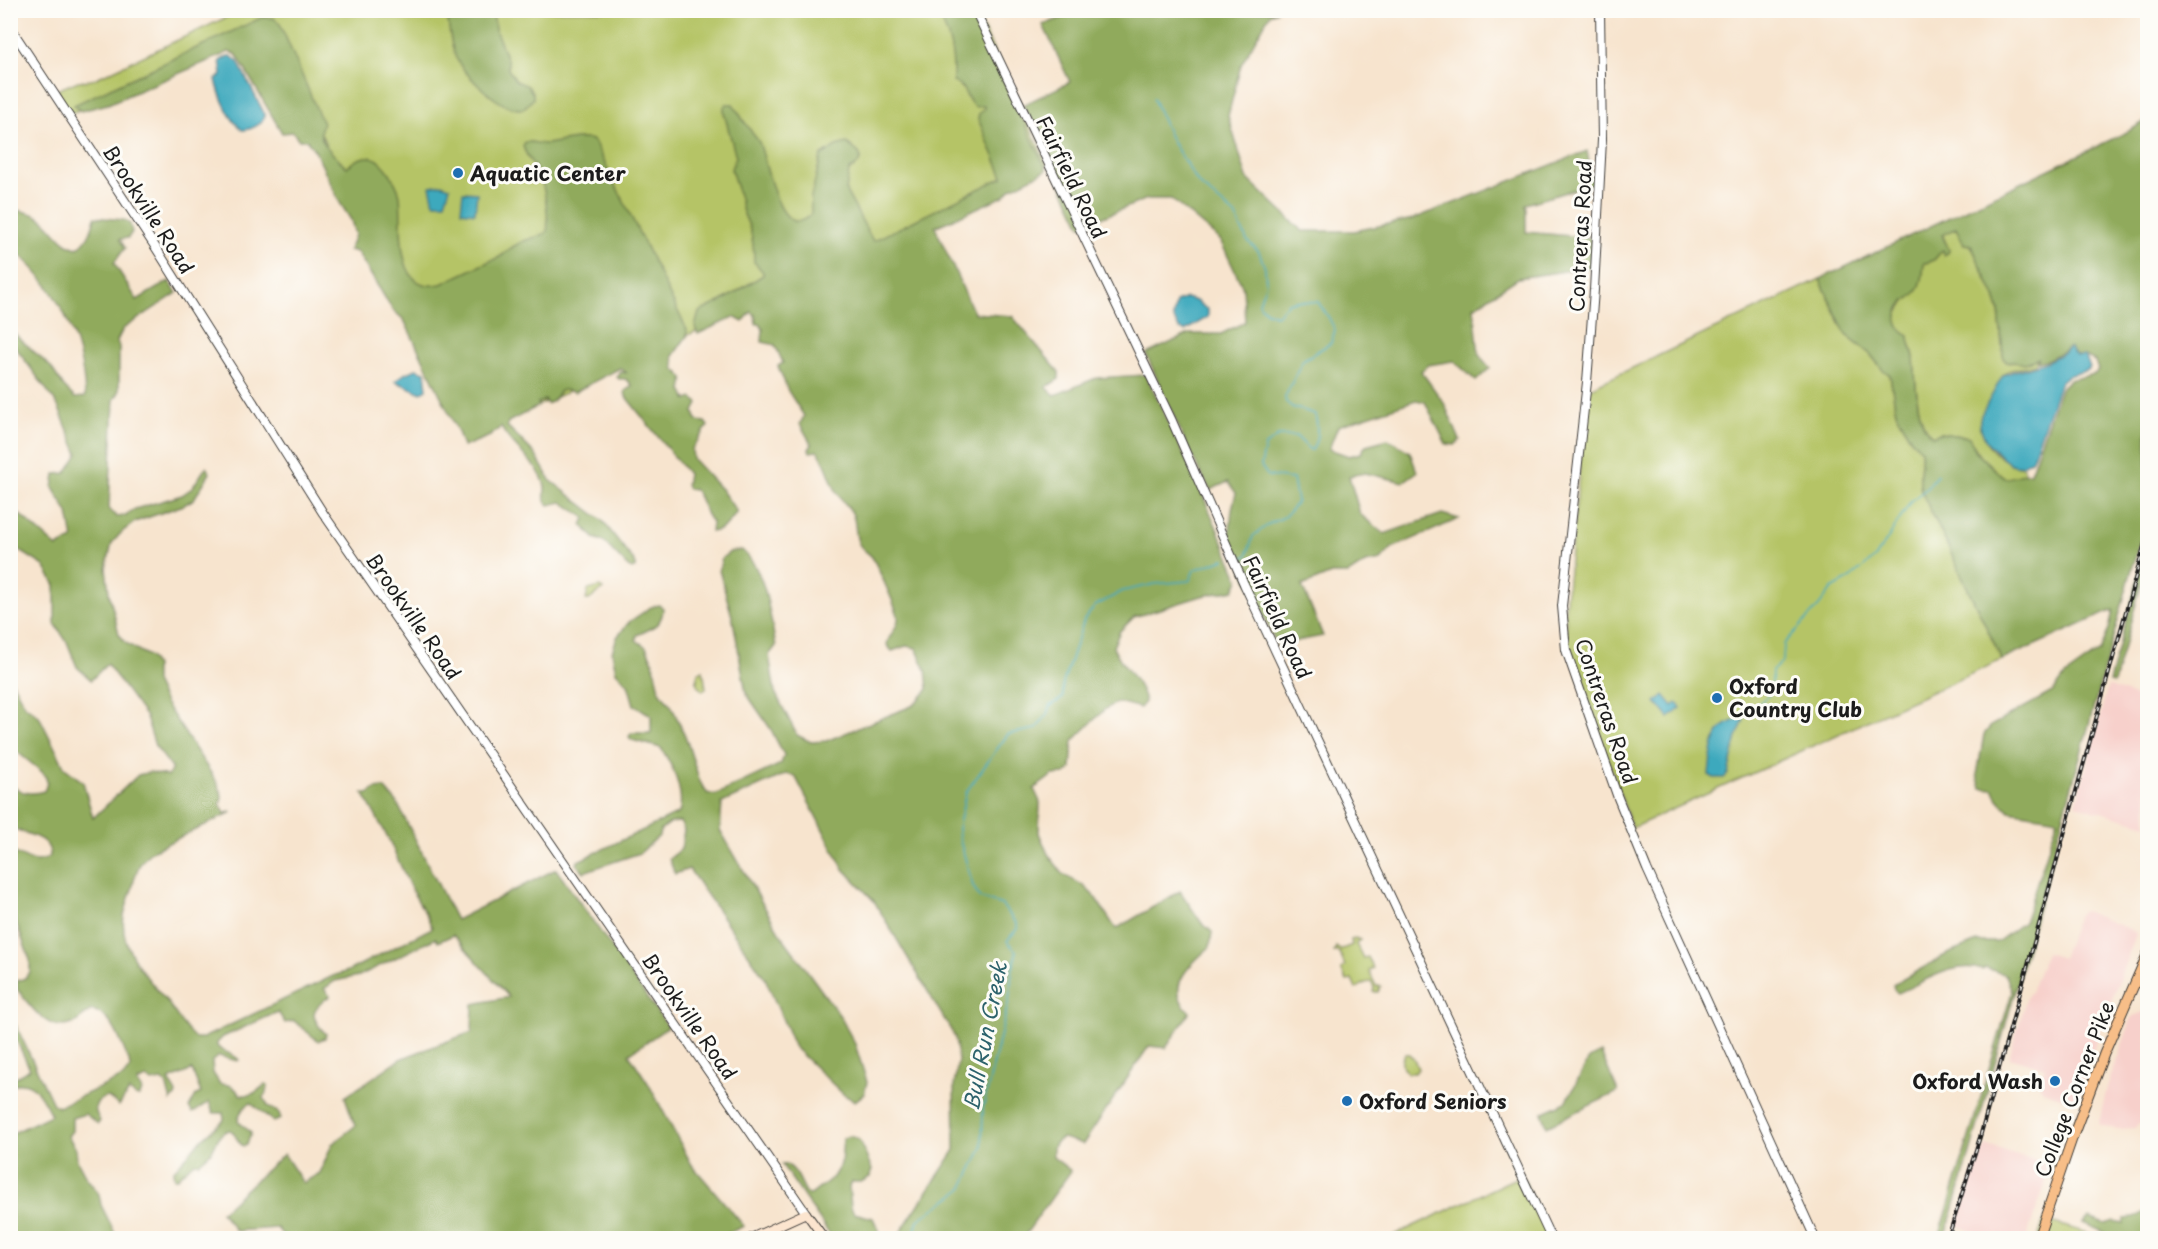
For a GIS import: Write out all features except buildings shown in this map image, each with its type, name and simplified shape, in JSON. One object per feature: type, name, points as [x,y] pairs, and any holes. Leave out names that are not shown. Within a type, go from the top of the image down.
[{"type":"highway","name":"College Corner Pike","points":[[2038,1239],[2101,1063],[2148,953]]},
{"type":"main road","points":[[751,1239],[806,1213],[824,1239]]},
{"type":"street","name":"Fairfield Road","points":[[975,10],[1172,421],[1273,646],[1551,1239]]},
{"type":"street","name":"Contreras Road","points":[[1600,10],[1602,140],[1594,297],[1562,606],[1566,650],[1630,830],[1815,1239]]},
{"type":"street","name":"Brookville Road","points":[[10,27],[156,248],[328,522],[806,1213]]},
{"type":"shaded area","points":[[2108,686],[2147,701],[2147,825],[2076,805]]},
{"type":"shaded area","points":[[2084,911],[2134,931],[2136,934],[2074,1102],[2043,1091],[2039,1086],[2045,1068],[2009,1057],[2028,994],[2031,992],[2046,953],[2062,958],[2079,913]]},
{"type":"shaded area","points":[[2147,1010],[2147,1123],[2138,1124],[2135,1128],[2117,1129],[2100,1125],[2107,1088],[2132,1017]]},
{"type":"shaded area","points":[[1987,1146],[2038,1161],[2051,1168],[2026,1238],[1990,1238],[1956,1225],[1980,1153]]},
{"type":"green space","points":[[240,11],[975,11],[1048,166],[467,439],[327,147],[274,23],[72,113],[62,103],[57,90],[78,81],[92,80]]},
{"type":"green space","points":[[449,11],[493,11],[495,29],[508,62],[508,69],[516,81],[528,86],[533,94],[533,99],[524,108],[516,109],[496,100],[460,65],[451,42],[447,13]]},
{"type":"green space","points":[[937,11],[970,11],[1047,170],[1011,188],[1004,196],[935,227],[974,313],[1012,316],[1059,372],[1059,379],[1046,387],[1055,395],[1096,378],[1146,375],[1201,491],[1239,580],[1234,590],[1202,596],[1134,617],[1120,631],[1113,647],[1136,681],[1145,702],[1140,708],[1118,702],[1105,709],[1073,741],[1071,769],[1065,774],[1053,775],[1034,789],[1040,802],[1039,833],[1048,854],[1063,874],[1084,886],[1095,897],[1116,929],[1180,891],[1201,922],[1212,932],[1210,947],[1188,969],[1179,985],[1182,1003],[1190,1012],[1166,1048],[1149,1046],[1083,1144],[1063,1138],[1055,1143],[1053,1157],[1071,1171],[1023,1238],[899,1238],[901,1231],[955,1150],[954,1086],[958,1061],[955,1037],[874,901],[843,868],[795,776],[786,774],[722,803],[720,830],[779,932],[840,1016],[855,1044],[867,1082],[864,1094],[855,1101],[844,1095],[795,1048],[765,978],[689,869],[675,874],[669,859],[681,849],[684,830],[680,822],[670,823],[640,853],[584,872],[577,865],[578,861],[679,813],[679,788],[673,770],[661,748],[632,740],[629,737],[631,733],[651,733],[651,715],[634,705],[628,684],[616,672],[612,652],[617,637],[629,622],[651,607],[659,605],[663,608],[661,619],[651,628],[637,635],[636,640],[646,647],[653,662],[659,690],[672,707],[686,738],[700,782],[707,793],[715,795],[781,764],[784,755],[770,728],[746,693],[733,620],[719,570],[722,558],[730,552],[742,550],[751,559],[762,582],[776,646],[769,655],[775,692],[797,735],[811,742],[826,741],[914,705],[928,689],[926,670],[916,648],[906,646],[892,651],[887,645],[898,621],[897,612],[872,557],[859,544],[852,513],[838,494],[822,458],[817,451],[810,452],[812,445],[800,424],[804,416],[788,391],[778,366],[783,363],[775,345],[762,342],[763,329],[760,324],[756,324],[755,315],[751,312],[743,322],[734,317],[698,334],[695,327],[699,312],[722,301],[763,275],[754,262],[750,230],[731,169],[736,157],[724,113],[726,104],[733,104],[759,142],[776,196],[782,210],[790,219],[800,221],[811,214],[811,197],[821,156],[836,146],[847,143],[859,153],[861,158],[858,164],[849,171],[846,191],[873,241],[1003,177],[978,119],[984,106],[975,107],[961,86],[953,82],[950,45]]},
{"type":"green space","points":[[1080,11],[1278,11],[1270,14],[1241,65],[1228,116],[1247,178],[1302,231],[1354,231],[1413,219],[1587,151],[1593,184],[1526,204],[1526,232],[1593,238],[1592,267],[1518,278],[1474,307],[1479,355],[1490,368],[1476,381],[1454,361],[1428,365],[1421,371],[1444,403],[1460,440],[1455,445],[1446,444],[1425,402],[1416,400],[1338,426],[1329,449],[1349,456],[1361,453],[1366,445],[1388,439],[1410,452],[1417,472],[1403,482],[1365,473],[1349,476],[1360,514],[1384,534],[1442,514],[1459,519],[1392,548],[1381,560],[1365,563],[1348,574],[1331,574],[1302,586],[1323,636],[1277,645],[1229,539],[1236,493],[1228,482],[1210,490],[1190,452],[1146,354],[1189,334],[1221,334],[1245,322],[1243,288],[1220,240],[1171,199],[1147,199],[1081,226],[1023,105],[1070,82],[1043,25]]},
{"type":"green space","points":[[263,17],[274,18],[280,24],[323,124],[321,136],[328,148],[347,167],[360,158],[372,157],[382,163],[391,175],[400,196],[402,239],[408,269],[415,279],[426,285],[441,284],[499,258],[520,243],[547,232],[543,187],[539,175],[524,150],[525,142],[545,144],[584,139],[594,141],[687,330],[687,336],[673,356],[675,370],[683,378],[682,390],[687,400],[693,398],[698,403],[694,412],[697,421],[705,422],[708,426],[692,449],[693,459],[721,489],[737,512],[726,525],[711,532],[712,522],[695,490],[688,489],[686,485],[688,474],[626,397],[625,391],[632,386],[627,380],[617,377],[621,372],[627,373],[620,368],[575,392],[560,391],[552,402],[547,404],[545,400],[538,403],[539,406],[508,422],[507,426],[535,454],[550,480],[602,520],[636,567],[632,569],[628,567],[603,541],[594,538],[582,525],[585,518],[562,502],[549,505],[545,501],[545,487],[538,471],[511,442],[501,427],[490,436],[463,447],[404,320],[392,309],[357,252],[349,250],[355,235],[351,220],[340,203],[315,151],[307,140],[299,140],[293,132],[282,133],[236,54],[229,52],[108,104],[81,111],[74,105]]},
{"type":"green space","points":[[2147,120],[2147,515],[1969,1157],[1945,1238],[1939,1238],[2012,992],[2006,975],[1986,968],[1950,970],[1898,993],[1894,990],[1893,985],[1947,954],[1977,942],[1997,942],[2024,922],[2058,819],[2009,811],[1998,799],[1993,789],[1981,788],[1977,775],[1984,734],[1992,725],[2054,691],[2065,676],[2100,651],[2109,629],[2113,610],[2002,660],[1921,490],[1921,450],[1911,439],[1896,412],[1890,375],[1870,354],[1846,335],[1820,279],[2127,132]],"holes":[[[1956,228],[1964,244],[1971,245],[1995,297],[1999,310],[2003,356],[2006,362],[2025,363],[2038,358],[2038,362],[2069,348],[2076,356],[2085,356],[2095,361],[2098,370],[2095,374],[2069,380],[2060,389],[2030,473],[2004,478],[1977,453],[1969,437],[1940,433],[1933,436],[1923,423],[1909,335],[1898,325],[1898,312],[1919,288],[1924,263],[1933,260],[1943,250],[1944,255],[1948,253],[1949,250],[1942,235]]]},
{"type":"green space","points":[[11,209],[39,217],[61,239],[77,248],[89,235],[95,217],[124,220],[130,224],[132,232],[128,238],[120,239],[125,248],[114,263],[137,300],[169,281],[177,293],[123,329],[117,341],[119,392],[114,400],[109,509],[117,517],[124,516],[135,509],[182,495],[192,488],[206,467],[210,473],[194,499],[184,505],[135,522],[122,532],[112,543],[106,568],[109,593],[119,634],[126,643],[150,657],[155,666],[155,682],[165,703],[220,788],[222,795],[220,804],[225,813],[232,812],[154,850],[139,866],[124,916],[124,928],[129,950],[142,970],[190,1034],[195,1038],[203,1038],[348,971],[432,928],[363,793],[368,794],[375,789],[384,788],[396,801],[456,920],[556,869],[668,1027],[629,1054],[648,1083],[692,1165],[744,1226],[718,1238],[285,1238],[277,1228],[236,1231],[221,1212],[284,1154],[303,1183],[320,1173],[332,1144],[355,1126],[345,1097],[400,1059],[472,1032],[473,1004],[509,997],[453,935],[438,942],[436,938],[359,976],[335,981],[324,989],[330,996],[319,1005],[314,1017],[326,1034],[325,1038],[318,1041],[294,1021],[285,1023],[278,1012],[223,1037],[217,1043],[219,1048],[239,1060],[219,1056],[212,1061],[213,1073],[220,1084],[230,1085],[241,1095],[249,1095],[266,1084],[268,1086],[264,1098],[268,1106],[279,1113],[281,1119],[274,1122],[251,1103],[246,1106],[238,1121],[251,1133],[247,1145],[243,1146],[230,1130],[226,1131],[220,1135],[211,1152],[199,1163],[194,1162],[177,1178],[174,1178],[173,1171],[202,1139],[224,1120],[223,1113],[213,1113],[209,1102],[193,1113],[189,1108],[196,1095],[201,1093],[192,1070],[169,1080],[176,1095],[171,1101],[166,1084],[161,1080],[152,1082],[146,1078],[137,1082],[142,1090],[140,1096],[137,1097],[129,1091],[119,1106],[108,1097],[99,1100],[96,1106],[96,1113],[100,1121],[98,1124],[85,1114],[72,1118],[72,1131],[68,1136],[76,1149],[77,1160],[86,1177],[99,1194],[101,1205],[116,1238],[11,1238],[11,1134],[51,1115],[40,1095],[31,1086],[19,1083],[11,1086],[11,1080],[30,1069],[11,1029],[11,1015],[53,1104],[58,1107],[123,1077],[130,1068],[115,1031],[100,1013],[92,1010],[73,1024],[55,1025],[40,1016],[17,989],[17,981],[25,978],[30,972],[30,960],[11,909],[11,851],[35,861],[50,856],[42,840],[11,828],[11,785],[34,793],[44,791],[47,781],[42,772],[11,747],[11,679],[24,704],[39,716],[65,768],[83,782],[93,818],[138,775],[150,772],[168,776],[172,768],[155,746],[146,717],[107,664],[91,680],[77,667],[67,642],[55,624],[55,585],[44,566],[11,545],[11,507],[57,547],[73,539],[68,513],[53,488],[55,474],[66,473],[78,454],[57,404],[11,341],[11,331],[51,367],[64,387],[75,398],[85,397],[79,354],[64,314],[54,295],[41,278],[11,247]]},
{"type":"green space","points":[[1956,228],[1964,244],[1971,245],[1995,297],[1999,310],[2003,355],[2009,363],[2038,358],[2035,364],[2008,371],[2003,375],[1980,428],[1989,446],[1997,455],[2007,462],[2024,467],[2024,473],[2013,478],[2005,478],[1994,472],[1969,437],[1940,433],[1933,436],[1927,431],[1920,412],[1914,356],[1908,335],[1896,323],[1899,311],[1920,283],[1924,263],[1933,260],[1943,249],[1949,250],[1942,234]]},
{"type":"green space","points":[[1820,279],[1846,335],[1870,354],[1890,375],[1896,412],[1911,439],[1921,450],[1921,490],[2002,660],[1632,828],[1567,641],[1565,609],[1588,389]]},
{"type":"green space","points":[[2147,545],[2147,563],[2114,683],[2109,682]]},
{"type":"green space","points":[[600,587],[603,589],[586,600],[588,590]]},
{"type":"green space","points":[[703,670],[706,688],[703,691],[698,685],[697,678],[698,673]]},
{"type":"green space","points":[[1355,938],[1360,940],[1356,944],[1363,958],[1368,957],[1373,968],[1369,971],[1376,986],[1381,986],[1378,992],[1373,992],[1371,982],[1356,989],[1352,980],[1347,981],[1341,969],[1345,966],[1339,952],[1334,952],[1336,947],[1340,950],[1352,945],[1351,940]]},
{"type":"green space","points":[[1601,1053],[1618,1092],[1547,1126],[1542,1113],[1566,1102],[1589,1059]]},
{"type":"green space","points":[[1405,1054],[1409,1054],[1414,1059],[1418,1069],[1415,1073],[1408,1073],[1403,1067],[1402,1059]]},
{"type":"green space","points":[[850,1136],[859,1140],[872,1169],[870,1177],[861,1182],[852,1182],[849,1186],[851,1207],[854,1213],[873,1218],[879,1231],[874,1238],[832,1238],[782,1165],[786,1164],[790,1167],[797,1174],[808,1195],[812,1194],[833,1177],[841,1164],[843,1138]]},
{"type":"green space","points":[[1522,1175],[1551,1238],[1388,1238]]},
{"type":"green space","points":[[2147,1210],[2147,1233],[2137,1238],[2107,1238],[2106,1233],[2083,1223],[2089,1218],[2106,1224],[2114,1221],[2124,1223],[2124,1219],[2135,1218]]},
{"type":"green space","points":[[2044,1220],[2094,1235],[2095,1238],[2038,1238]]},
{"type":"water","points":[[228,56],[238,62],[265,115],[260,124],[249,129],[242,130],[233,120],[217,85],[216,79],[222,75],[220,61]]},
{"type":"water","points":[[441,184],[450,187],[445,203],[434,203],[430,186]]},
{"type":"water","points":[[463,192],[477,193],[475,213],[461,211]]},
{"type":"water","points":[[1186,298],[1196,301],[1208,310],[1208,317],[1185,331],[1179,329],[1173,317],[1176,302]]},
{"type":"water","points":[[2069,348],[2076,356],[2085,356],[2090,367],[2088,370],[2067,376],[2060,382],[2032,459],[2021,465],[2007,462],[1986,440],[1979,426],[1981,415],[2003,375],[2045,362]]},
{"type":"water","points":[[416,369],[425,372],[427,389],[421,393],[395,381]]},
{"type":"water","points":[[1664,695],[1673,706],[1677,703],[1681,708],[1669,718],[1656,702]]},
{"type":"water","points":[[1741,719],[1744,720],[1737,737],[1728,774],[1724,778],[1714,778],[1709,775],[1715,740],[1724,726]]},
{"type":"waterway","name":"Bull Run Creek","points":[[1153,98],[1172,141],[1198,183],[1235,215],[1247,240],[1259,252],[1265,268],[1266,283],[1259,303],[1261,306],[1266,311],[1277,315],[1288,303],[1318,302],[1335,330],[1331,343],[1303,360],[1285,397],[1286,402],[1292,407],[1315,414],[1317,432],[1312,450],[1296,436],[1278,436],[1265,446],[1261,466],[1268,476],[1293,479],[1297,501],[1284,517],[1269,524],[1253,536],[1247,556],[1240,559]]},
{"type":"waterway","points":[[1742,719],[1772,692],[1772,671],[1783,661],[1784,644],[1832,589],[1848,580],[1876,557],[1912,500],[1926,489],[1937,475]]},
{"type":"waterway","name":"Bull Run Creek","points":[[913,1238],[918,1220],[962,1189],[982,1148],[983,1108],[1009,1000],[1016,954],[1007,941],[1017,929],[1017,924],[1002,905],[980,898],[973,886],[958,829],[966,792],[1008,734],[1036,729],[1049,712],[1050,706],[1063,698],[1063,683],[1084,620],[1095,606],[1123,591],[1155,584],[1188,581],[1194,570],[1224,559]]},
{"type":"railway","points":[[1948,1238],[1980,1137],[2148,532]]},
{"type":"place","name":"Aquatic Center","points":[[458,173]]},
{"type":"place","name":"Oxford Country Club","points":[[1717,698]]},
{"type":"place","name":"Oxford Wash","points":[[2055,1081]]},
{"type":"place","name":"Oxford Seniors","points":[[1347,1101]]}]
